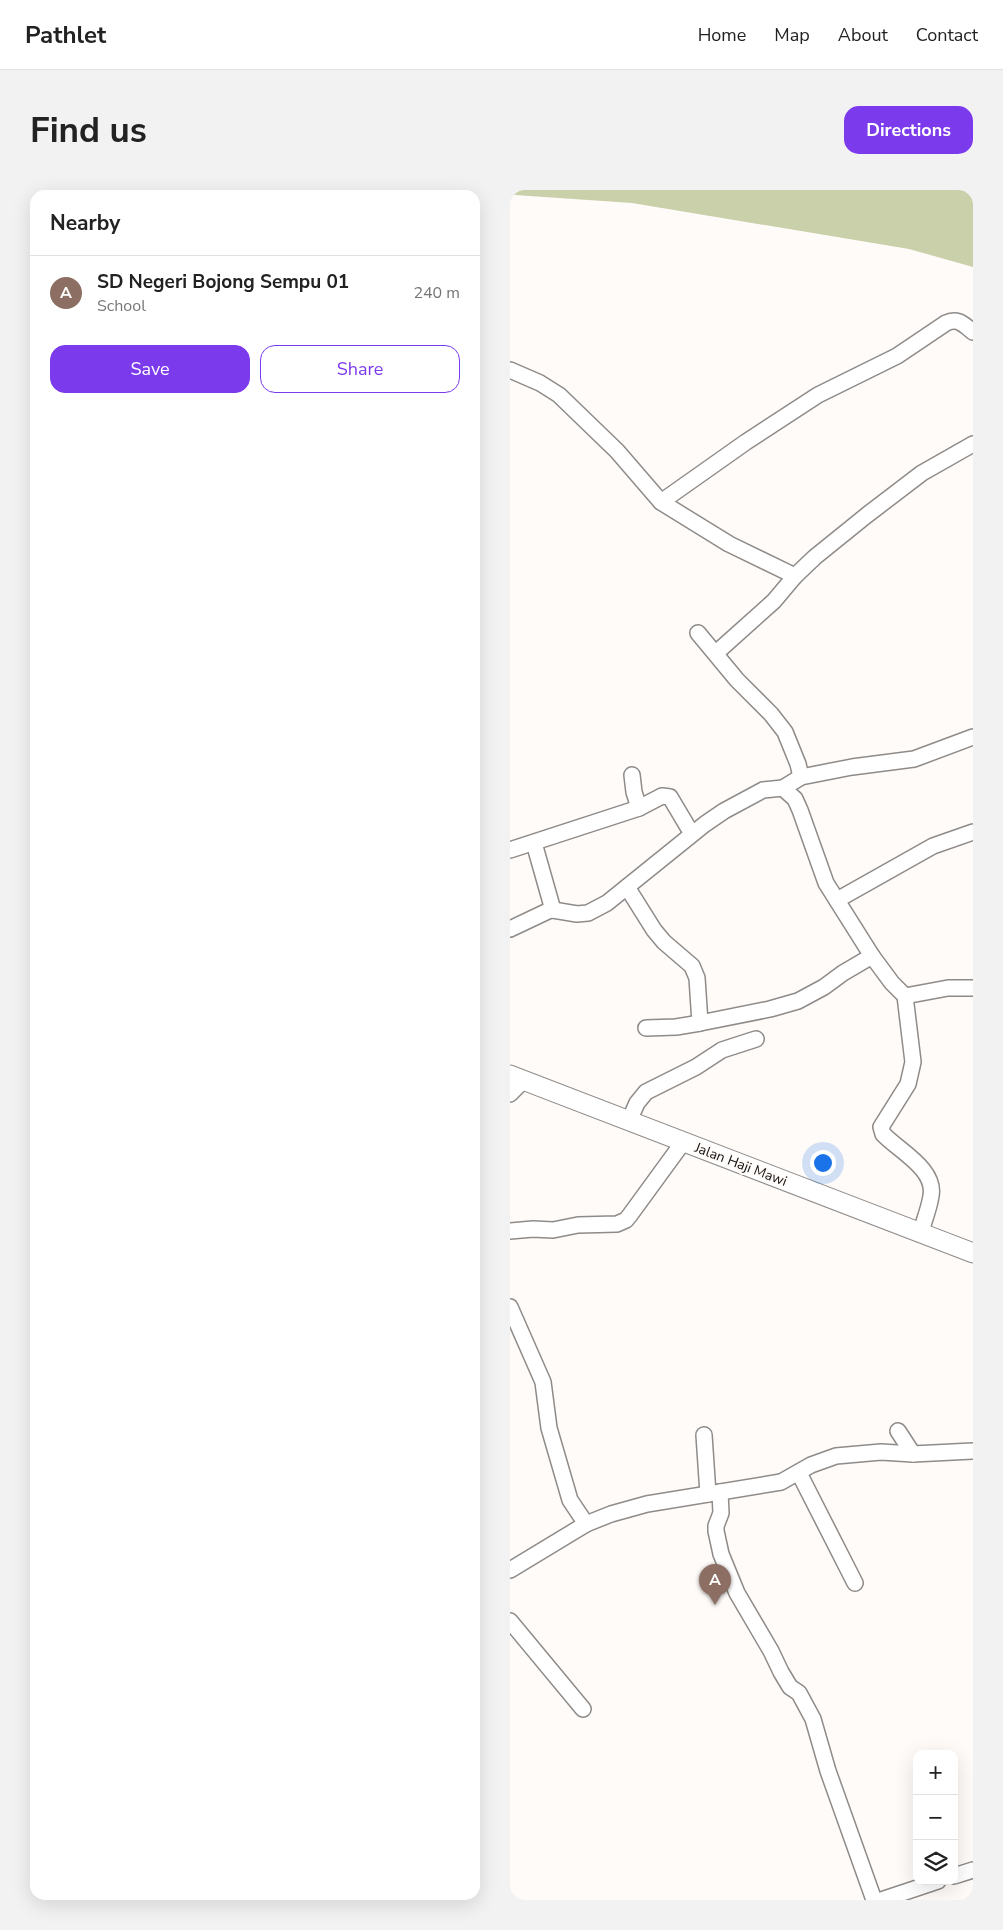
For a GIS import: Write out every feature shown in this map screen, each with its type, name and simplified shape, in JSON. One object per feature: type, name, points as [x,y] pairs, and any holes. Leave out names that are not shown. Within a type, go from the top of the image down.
[{"type":"street","points":[[661,502],[746,442],[818,395],[897,356],[950,321],[958,321],[973,332]]},
{"type":"street","points":[[510,370],[540,383],[559,395],[617,451],[661,502],[729,544],[795,576]]},
{"type":"street","points":[[716,653],[774,601],[795,576],[815,557],[859,521],[922,473],[973,444]]},
{"type":"street","points":[[698,633],[737,680],[771,714],[784,732],[802,778]]},
{"type":"street","points":[[510,929],[553,910],[577,914],[588,913],[607,903],[692,834],[724,811],[756,794],[769,789],[784,788],[802,778],[852,767],[914,759],[971,742]]},
{"type":"street","points":[[632,775],[639,808]]},
{"type":"street","points":[[784,788],[795,799],[800,810],[821,873],[872,956],[892,983],[905,996],[913,1062],[908,1084],[881,1127],[883,1134],[913,1160],[929,1180],[932,1195],[920,1234]]},
{"type":"street","points":[[510,850],[639,808],[662,796],[668,796],[692,834]]},
{"type":"street","points":[[837,900],[933,846],[973,832]]},
{"type":"street","points":[[534,843],[553,910]]},
{"type":"street","points":[[627,887],[654,930],[664,942],[692,966],[697,978],[700,1023]]},
{"type":"street","points":[[646,1028],[676,1027],[700,1023],[770,1009],[798,1001],[824,987],[872,956]]},
{"type":"street","points":[[905,996],[948,988],[973,988]]},
{"type":"street","points":[[630,1121],[637,1103],[646,1092],[696,1068],[722,1050],[756,1040]]},
{"type":"street","points":[[510,1094],[517,1077]]},
{"type":"street","name":"Jalan Haji Mawi","points":[[517,1077],[973,1253]]},
{"type":"street","points":[[510,1231],[553,1230],[578,1225],[622,1222],[630,1216],[684,1141]]},
{"type":"street","points":[[510,1307],[542,1382],[549,1428],[570,1500],[586,1524]]},
{"type":"street","points":[[898,1431],[913,1454]]},
{"type":"street","points":[[704,1435],[714,1493],[721,1513],[716,1526],[720,1554],[737,1593],[781,1672],[790,1687],[799,1693],[813,1719],[828,1771],[874,1900]]},
{"type":"street","points":[[510,1570],[586,1524],[611,1514],[648,1504],[781,1482],[811,1465],[836,1456],[881,1452],[913,1454],[973,1451]]},
{"type":"street","points":[[799,1473],[855,1583]]},
{"type":"street","points":[[510,1621],[583,1709]]},
{"type":"street","points":[[958,1875],[973,1870]]},
{"type":"street","points":[[881,1900],[926,1885]]},
{"type":"green space","points":[[510,190],[973,190],[973,267],[909,249],[632,203],[515,195]]},
{"type":"place","name":"SD Negeri Bojong Sempu 01","points":[[715,1605]]}]
